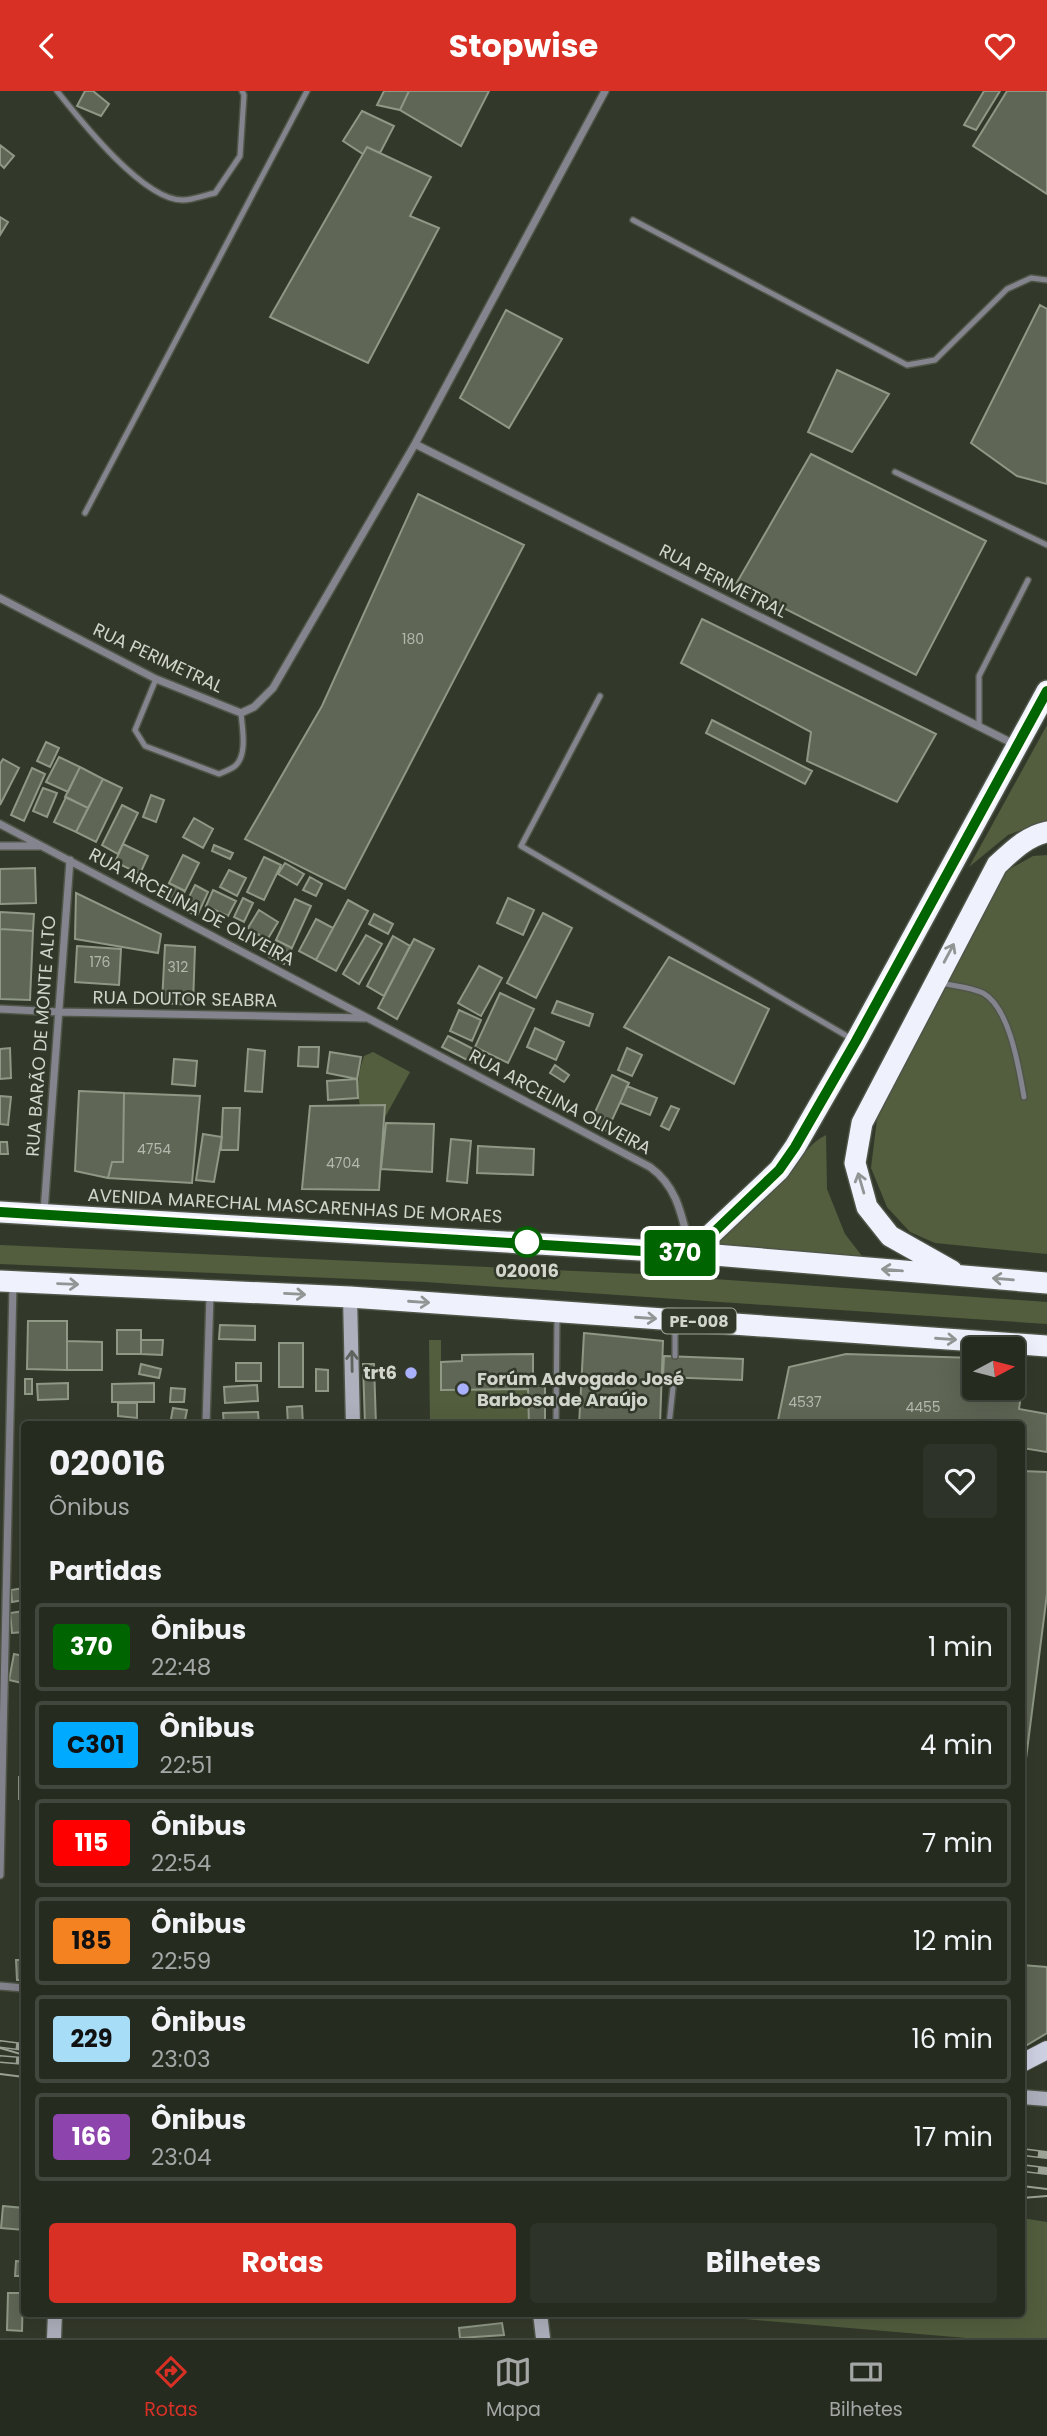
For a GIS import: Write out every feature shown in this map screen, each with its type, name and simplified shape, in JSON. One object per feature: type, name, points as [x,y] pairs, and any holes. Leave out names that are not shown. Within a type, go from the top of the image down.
[{"type":"highway","points":[[691,1254],[779,1170],[795,1147],[856,1041],[1047,691]]},
{"type":"highway","points":[[960,1276],[890,1235],[867,1207],[855,1163],[862,1123],[997,865],[1015,848],[1037,834],[1047,832]]},
{"type":"highway","name":"AVENIDA MARECHAL MASCARENHAS DE MORAES","points":[[0,1212],[691,1254],[1047,1283]]},
{"type":"highway","name":"PE-008","points":[[7,1281],[351,1297],[1047,1346]]},
{"type":"main road","points":[[1025,2061],[1047,2050]]},
{"type":"street","points":[[241,713],[254,707],[273,688],[415,444],[605,91]]},
{"type":"street","name":"RUA PERIMETRAL","points":[[415,444],[1016,745]]},
{"type":"street","name":"RUA PERIMETRAL","points":[[0,598],[156,679],[241,713]]},
{"type":"street","name":"RUA ARCELINA DE OLIVEIRA","points":[[0,824],[369,1018]]},
{"type":"street","points":[[0,845],[40,846]]},
{"type":"street","name":"RUA BARÃO DE MONTE ALTO","points":[[43,1214],[70,860]]},
{"type":"street","name":"RUA DOUTOR SEABRA","points":[[0,1009],[369,1018]]},
{"type":"street","name":"RUA ARCELINA OLIVEIRA","points":[[369,1018],[661,1175],[669,1184],[681,1208],[691,1254]]},
{"type":"street","points":[[0,1874],[7,1281]]},
{"type":"street","points":[[206,1421],[210,1290]]},
{"type":"street","points":[[351,1297],[353,1421]]},
{"type":"street","points":[[0,1986],[21,1988]]},
{"type":"street","points":[[1025,2097],[1047,2099]]},
{"type":"street","points":[[54,2338],[55,2317]]},
{"type":"street","points":[[540,2317],[543,2338]]},
{"type":"lane","points":[[57,91],[96,139],[156,193],[182,201],[215,193],[240,156],[244,95],[242,91]]},
{"type":"lane","points":[[85,513],[307,91]]},
{"type":"lane","points":[[634,220],[907,365],[935,360],[1007,289],[1031,278],[1047,280]]},
{"type":"lane","points":[[895,472],[1047,545]]},
{"type":"lane","points":[[979,727],[979,677],[1028,580]]},
{"type":"lane","points":[[156,679],[135,730],[145,746],[219,774],[236,765],[240,758],[244,737],[241,713]]},
{"type":"lane","points":[[600,697],[521,846],[856,1041]]},
{"type":"lane","points":[[934,982],[983,993],[993,1002],[1002,1016],[1015,1053],[1024,1097]]},
{"type":"lane","points":[[556,1421],[557,1312]]},
{"type":"lane","points":[[675,1356],[676,1320]]},
{"type":"lane","points":[[669,1421],[674,1378]]},
{"type":"green space","points":[[1047,725],[1047,820],[1008,835],[969,867]]},
{"type":"green space","points":[[1047,855],[1047,1254],[935,1243],[910,1232],[887,1207],[871,1168],[877,1119],[1004,872],[1033,856]]},
{"type":"green space","points":[[373,1052],[410,1072],[384,1119],[360,1106],[358,1081],[362,1063],[364,1056]]},
{"type":"green space","points":[[826,1135],[827,1189],[845,1234],[865,1260],[706,1249],[768,1196],[787,1177],[809,1148]]},
{"type":"green space","points":[[0,1245],[642,1274],[1047,1302],[1047,1324],[425,1282],[0,1264]]},
{"type":"green space","points":[[429,1340],[441,1340],[441,1390],[528,1389],[529,1421],[430,1421]]},
{"type":"green space","points":[[1025,2218],[1047,2222],[1047,2338],[966,2338],[721,2317],[1025,2317]]},
{"type":"building","points":[[85,91],[93,91],[109,104],[101,116],[77,106]]},
{"type":"building","points":[[384,91],[409,91],[400,110],[377,105]]},
{"type":"building","points":[[409,91],[489,91],[461,146],[400,110]]},
{"type":"building","points":[[984,91],[1000,91],[976,130],[964,125]]},
{"type":"building","points":[[1007,91],[1047,91],[1047,194],[973,146]]},
{"type":"building","points":[[362,111],[394,126],[380,153],[367,147],[363,154],[343,141]]},
{"type":"building","points":[[0,145],[14,156],[4,168],[0,164]]},
{"type":"building","points":[[367,147],[431,177],[410,216],[439,228],[368,363],[270,317]]},
{"type":"building","points":[[0,217],[8,222],[0,235]]},
{"type":"building","points":[[1040,305],[1047,309],[1047,484],[1017,476],[971,443]]},
{"type":"building","points":[[506,310],[562,339],[509,428],[460,398]]},
{"type":"building","points":[[837,370],[889,394],[852,452],[808,432]]},
{"type":"building","points":[[811,454],[986,541],[916,675],[736,584]]},
{"type":"building","points":[[418,494],[524,545],[345,889],[245,839],[322,706]]},
{"type":"building","points":[[702,619],[936,734],[897,802],[807,761],[811,732],[681,663]]},
{"type":"building","points":[[712,720],[812,771],[805,784],[706,733]]},
{"type":"building","points":[[46,742],[59,748],[50,767],[37,761]]},
{"type":"building","points":[[59,757],[80,767],[68,792],[46,782]]},
{"type":"building","points":[[3,759],[19,768],[0,805],[0,764]]},
{"type":"building","points":[[80,767],[103,779],[88,808],[65,797]]},
{"type":"building","points":[[32,768],[45,774],[24,821],[11,815]]},
{"type":"building","points":[[103,779],[122,788],[96,842],[76,832]]},
{"type":"building","points":[[43,788],[57,793],[47,817],[33,811]]},
{"type":"building","points":[[151,795],[164,800],[156,822],[143,817]]},
{"type":"building","points":[[66,797],[88,808],[76,832],[54,822]]},
{"type":"building","points":[[122,805],[138,813],[118,854],[102,845]]},
{"type":"building","points":[[194,818],[213,829],[203,848],[183,837]]},
{"type":"building","points":[[123,844],[148,856],[140,874],[115,862]]},
{"type":"building","points":[[214,845],[233,853],[230,859],[212,851]]},
{"type":"building","points":[[183,855],[199,863],[185,891],[169,883]]},
{"type":"building","points":[[264,857],[281,865],[264,900],[247,892]]},
{"type":"building","points":[[285,863],[304,874],[297,885],[278,874]]},
{"type":"building","points":[[35,868],[36,903],[0,904],[0,869]]},
{"type":"building","points":[[229,870],[246,878],[237,896],[220,887]]},
{"type":"building","points":[[310,877],[322,884],[316,896],[303,890]]},
{"type":"building","points":[[169,883],[185,891],[178,905],[162,897]]},
{"type":"building","points":[[195,885],[208,892],[197,916],[183,909]]},
{"type":"building","points":[[213,890],[236,901],[228,916],[206,906]]},
{"type":"building","points":[[76,893],[161,934],[158,953],[75,939]]},
{"type":"building","points":[[243,898],[253,903],[244,922],[234,917]]},
{"type":"building","points":[[508,898],[534,910],[523,935],[497,923]]},
{"type":"building","points":[[295,899],[311,906],[292,948],[276,940]]},
{"type":"building","points":[[348,900],[368,911],[336,971],[316,960]]},
{"type":"building","points":[[259,910],[278,922],[267,940],[248,928]]},
{"type":"building","points":[[0,912],[34,914],[33,931],[0,929]]},
{"type":"building","points":[[543,913],[572,928],[536,998],[507,983]]},
{"type":"building","points":[[374,914],[393,924],[388,934],[369,924]]},
{"type":"building","points":[[316,919],[333,928],[316,960],[299,951]]},
{"type":"building","points":[[0,929],[33,931],[30,1000],[0,999]]},
{"type":"building","points":[[366,935],[382,944],[359,984],[343,974]]},
{"type":"building","points":[[393,936],[410,946],[384,996],[367,986]]},
{"type":"building","points":[[414,939],[434,949],[397,1019],[378,1008]]},
{"type":"building","points":[[276,940],[292,948],[284,964],[269,957]]},
{"type":"building","points":[[165,945],[195,947],[193,1005],[162,1003]]},
{"type":"building","points":[[77,946],[121,949],[119,985],[75,982]]},
{"type":"building","points":[[669,957],[769,1009],[734,1084],[624,1027]]},
{"type":"building","points":[[479,966],[502,978],[481,1016],[458,1003]]},
{"type":"building","points":[[500,993],[534,1009],[508,1063],[475,1047]]},
{"type":"building","points":[[557,1001],[593,1014],[589,1026],[552,1013]]},
{"type":"building","points":[[459,1010],[481,1020],[472,1041],[450,1031]]},
{"type":"building","points":[[535,1028],[564,1042],[556,1060],[527,1047]]},
{"type":"building","points":[[448,1036],[479,1052],[473,1063],[442,1047]]},
{"type":"building","points":[[299,1047],[319,1047],[318,1067],[298,1066]]},
{"type":"building","points":[[10,1048],[11,1078],[0,1079],[0,1049]]},
{"type":"building","points":[[627,1048],[642,1055],[632,1076],[618,1070]]},
{"type":"building","points":[[248,1049],[265,1051],[262,1092],[245,1091]]},
{"type":"building","points":[[330,1052],[361,1057],[357,1079],[327,1073]]},
{"type":"building","points":[[174,1059],[197,1061],[195,1086],[172,1084]]},
{"type":"building","points":[[555,1065],[569,1075],[564,1082],[550,1073]]},
{"type":"building","points":[[612,1075],[629,1083],[607,1131],[590,1123]]},
{"type":"building","points":[[357,1079],[358,1098],[328,1100],[327,1081]]},
{"type":"building","points":[[627,1086],[657,1098],[650,1115],[620,1103]]},
{"type":"building","points":[[79,1091],[124,1093],[123,1162],[112,1162],[108,1178],[75,1171]]},
{"type":"building","points":[[124,1093],[200,1096],[192,1183],[108,1178],[112,1162],[123,1162]]},
{"type":"building","points":[[0,1096],[11,1097],[8,1125],[0,1124]]},
{"type":"building","points":[[385,1105],[379,1190],[302,1189],[310,1106]]},
{"type":"building","points":[[671,1106],[679,1109],[669,1130],[661,1126]]},
{"type":"building","points":[[223,1108],[240,1108],[238,1150],[221,1150]]},
{"type":"building","points":[[386,1123],[434,1124],[432,1172],[381,1169]]},
{"type":"building","points":[[203,1134],[222,1137],[214,1182],[196,1180]]},
{"type":"building","points":[[451,1139],[471,1141],[467,1183],[447,1181]]},
{"type":"building","points":[[0,1142],[7,1142],[8,1154],[0,1154]]},
{"type":"building","points":[[478,1146],[534,1149],[533,1175],[477,1173]]},
{"type":"building","points":[[28,1321],[67,1321],[67,1370],[27,1369]]},
{"type":"building","points":[[220,1325],[255,1326],[255,1340],[219,1339]]},
{"type":"building","points":[[117,1330],[141,1330],[141,1354],[117,1354]]},
{"type":"building","points":[[584,1333],[663,1341],[660,1421],[579,1421]]},
{"type":"building","points":[[141,1340],[163,1340],[162,1355],[141,1354]]},
{"type":"building","points":[[67,1341],[102,1342],[102,1370],[67,1370]]},
{"type":"building","points":[[279,1343],[303,1343],[303,1387],[279,1387]]},
{"type":"building","name":"Forúm Advogado José Barbosa de Araújo","points":[[533,1354],[533,1385],[545,1385],[545,1421],[529,1421],[528,1389],[441,1390],[441,1362],[462,1361],[462,1355]]},
{"type":"building","points":[[846,1354],[962,1358],[962,1400],[1020,1400],[1019,1409],[1047,1414],[1047,1452],[1025,1448],[1025,1421],[778,1421],[789,1367]]},
{"type":"building","points":[[664,1356],[743,1359],[742,1380],[663,1377]]},
{"type":"building","points":[[236,1363],[261,1363],[261,1381],[236,1381]]},
{"type":"building","points":[[141,1364],[161,1369],[159,1378],[139,1374]]},
{"type":"building","points":[[363,1364],[374,1364],[376,1421],[365,1421]]},
{"type":"building","points":[[316,1369],[328,1370],[328,1391],[316,1391]]},
{"type":"building","points":[[25,1379],[32,1379],[32,1394],[25,1394]]},
{"type":"building","points":[[68,1383],[68,1399],[38,1400],[37,1384]]},
{"type":"building","points":[[154,1383],[154,1402],[112,1402],[112,1384]]},
{"type":"building","points":[[257,1385],[258,1401],[225,1403],[224,1387]]},
{"type":"building","points":[[171,1388],[185,1389],[184,1402],[170,1402]]},
{"type":"building","points":[[118,1403],[137,1403],[137,1418],[118,1416]]},
{"type":"building","points":[[302,1406],[303,1421],[288,1421],[287,1407]]},
{"type":"building","points":[[173,1408],[187,1410],[185,1421],[171,1421]]},
{"type":"building","points":[[258,1412],[259,1421],[224,1421],[223,1413]]},
{"type":"building","points":[[1025,1471],[1047,1472],[1047,1594],[1025,1766]]},
{"type":"building","points":[[21,1588],[21,1600],[12,1602],[11,1590]]},
{"type":"building","points":[[21,1611],[21,1632],[12,1633],[10,1613]]},
{"type":"building","points":[[14,1654],[21,1655],[21,1683],[9,1680]]},
{"type":"building","points":[[19,1777],[21,1777],[21,1799]]},
{"type":"building","points":[[16,1960],[21,1960],[21,1980],[17,1980]]},
{"type":"building","points":[[1025,1965],[1047,1967],[1047,2033],[1025,2046]]},
{"type":"building","points":[[3,2206],[21,2208],[21,2230],[1,2228]]},
{"type":"building","points":[[16,2261],[21,2262],[21,2276],[15,2276]]},
{"type":"building","points":[[8,2293],[21,2293],[22,2331],[7,2330]]},
{"type":"building","points":[[502,2323],[504,2335],[460,2338],[459,2328]]},
{"type":"tram line","points":[[0,2048],[21,2054]]},
{"type":"tram line","points":[[0,2074],[21,2077]]},
{"type":"tram line","points":[[1025,2186],[1047,2189]]},
{"type":"tram line","points":[[1025,2198],[1047,2196]]},
{"type":"railway","points":[[0,2044],[21,2047]]},
{"type":"railway","points":[[0,2059],[21,2061]]},
{"type":"railway","points":[[1025,2152],[1047,2155]]},
{"type":"railway","points":[[1025,2168],[1047,2171]]},
{"type":"bus line","name":"370","points":[[0,1212],[691,1254],[779,1170],[795,1147],[856,1041],[1047,691]]},
{"type":"place","name":"020016","points":[[527,1242]]},
{"type":"place","name":"trt6","points":[[411,1373]]},
{"type":"place","name":"Forúm Advogado José Barbosa de Araújo","points":[[463,1389]]}]
